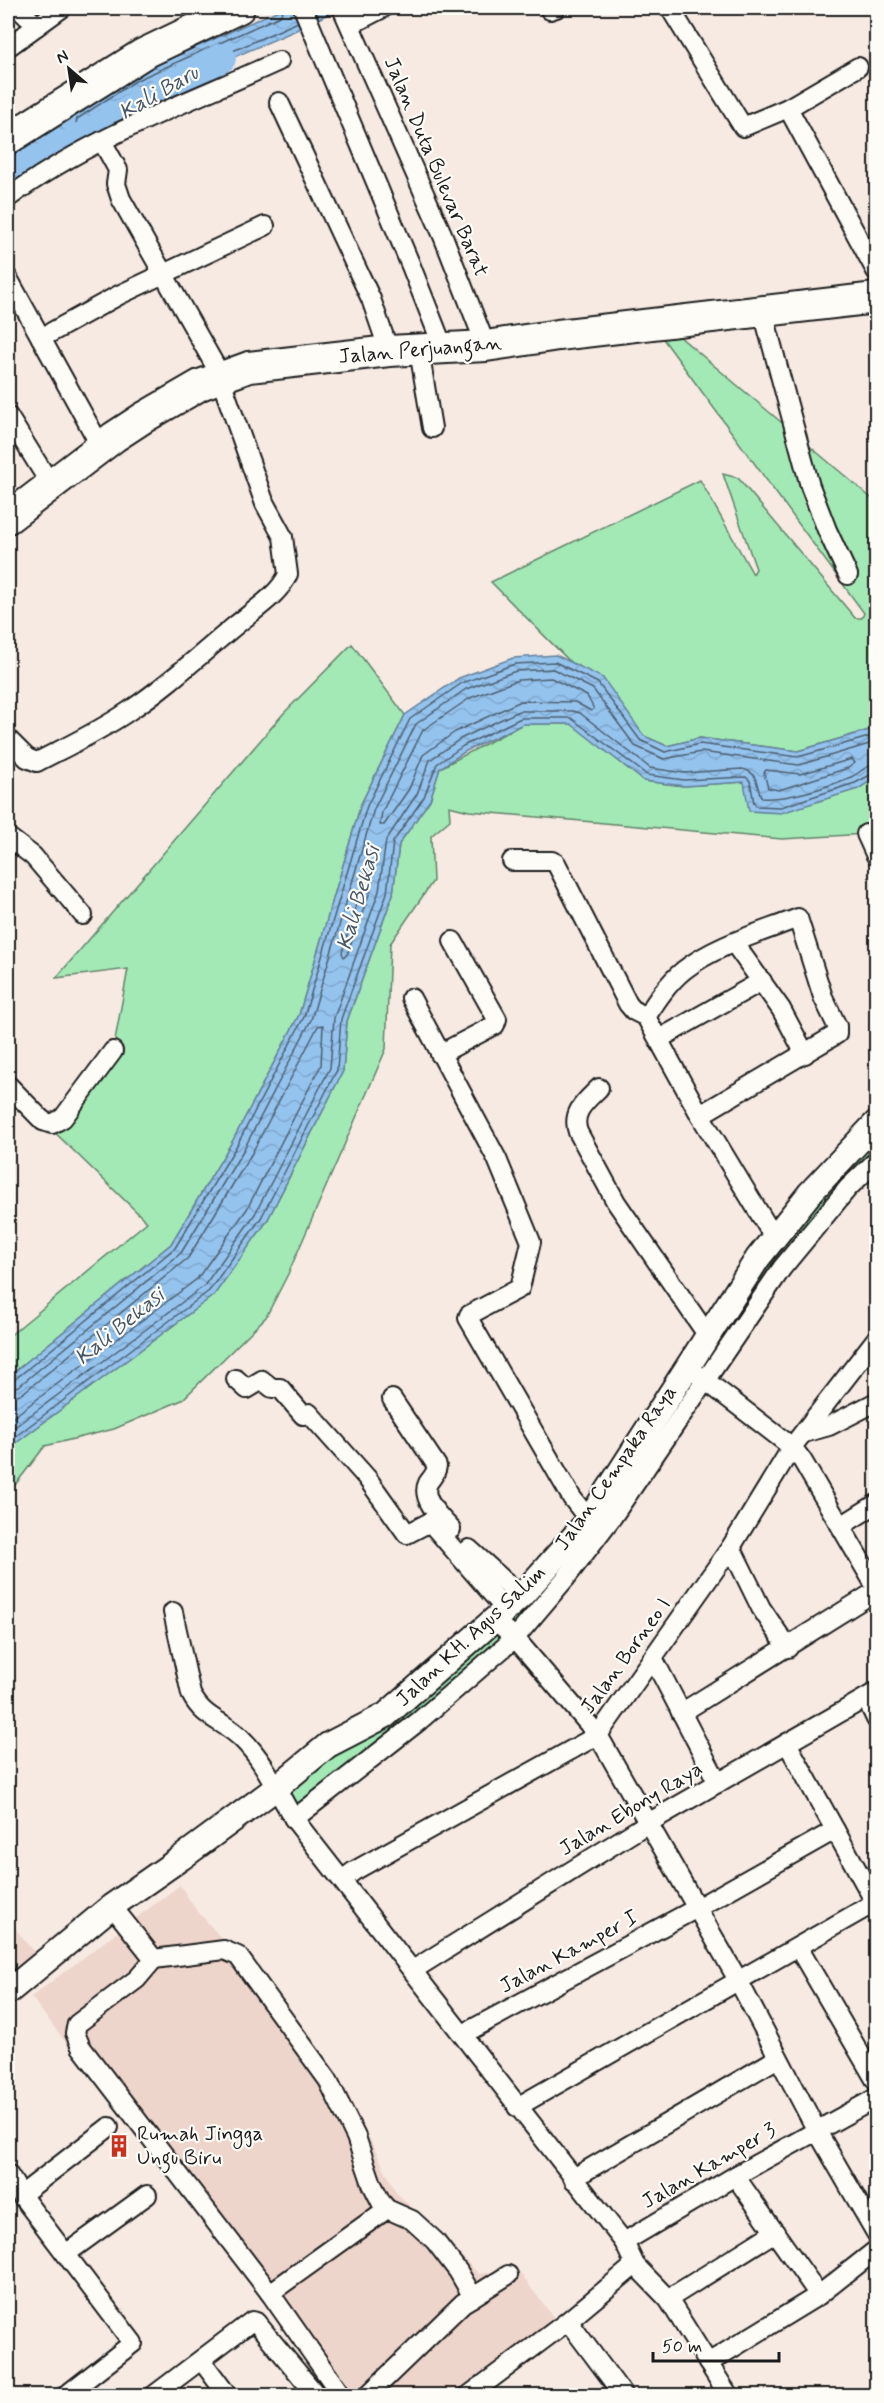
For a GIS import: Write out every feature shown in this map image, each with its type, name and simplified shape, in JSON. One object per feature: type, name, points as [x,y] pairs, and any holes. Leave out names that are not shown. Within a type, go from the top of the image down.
[{"type":"main road","points":[[8,139],[143,54],[239,8]]},
{"type":"main road","name":"Jalan Perjuangan","points":[[8,518],[143,418],[200,385],[249,367],[389,351],[486,346],[558,335],[876,298]]},
{"type":"street","points":[[18,8],[37,26]]},
{"type":"street","points":[[8,47],[62,8]]},
{"type":"street","points":[[303,8],[411,266],[431,348],[432,428]]},
{"type":"street","points":[[345,15],[383,8]]},
{"type":"street","points":[[670,8],[743,127],[788,108],[858,68]]},
{"type":"street","name":"Jalan Duta Bulevar Barat","points":[[345,15],[443,236],[486,346]]},
{"type":"street","points":[[8,198],[41,175],[163,110],[279,61]]},
{"type":"street","points":[[279,102],[371,298],[389,351]]},
{"type":"street","points":[[788,108],[876,271]]},
{"type":"street","points":[[8,739],[27,758],[36,762],[87,736],[129,711],[176,676],[271,596],[288,574],[283,537],[265,504],[221,376],[121,199],[116,184],[118,170],[102,141]]},
{"type":"street","points":[[41,338],[119,295],[265,226]]},
{"type":"street","points":[[8,278],[101,447]]},
{"type":"street","points":[[763,312],[810,486],[826,530],[848,575]]},
{"type":"street","points":[[8,416],[51,485]]},
{"type":"street","points":[[866,834],[876,856]]},
{"type":"street","points":[[8,837],[33,856],[83,915]]},
{"type":"street","points":[[512,861],[552,861],[556,863],[628,1004],[634,1011],[646,1017],[700,1115],[775,1239]]},
{"type":"street","points":[[646,1017],[660,994],[682,971],[734,943],[798,918],[824,997],[837,1026],[837,1034],[700,1115]]},
{"type":"street","points":[[440,1054],[495,1025],[497,1019],[453,941]]},
{"type":"street","points":[[734,943],[781,1009],[805,1054]]},
{"type":"street","points":[[659,1039],[762,981]]},
{"type":"street","points":[[411,998],[497,1159],[531,1242],[520,1288],[488,1304],[469,1315],[468,1318],[572,1498],[589,1520]]},
{"type":"street","points":[[8,1085],[43,1121],[52,1124],[63,1118],[113,1051]]},
{"type":"street","points":[[598,1088],[578,1111],[576,1125],[578,1132],[616,1202],[708,1336]]},
{"type":"street","name":"Jalan KH. Agus Salim","points":[[8,1992],[111,1906],[276,1788],[328,1745],[386,1714],[508,1609],[589,1520],[642,1442],[685,1368],[758,1258],[810,1193],[875,1128]]},
{"type":"street","name":"Jalan Cempaka Raya","points":[[294,1819],[419,1721],[515,1638],[565,1579],[611,1518],[783,1268],[848,1188],[876,1161]]},
{"type":"street","name":"Jalan Borneo I","points":[[342,1880],[354,1871],[598,1735],[732,1546],[798,1440],[876,1339]]},
{"type":"street","points":[[685,1368],[798,1440],[802,1460],[876,1587]]},
{"type":"street","points":[[236,1379],[246,1389],[262,1380],[272,1388],[280,1388],[303,1415],[309,1413],[367,1478],[407,1534],[430,1522],[508,1609]]},
{"type":"street","points":[[392,1400],[437,1466],[436,1472],[427,1484],[428,1501],[479,1561],[508,1609],[515,1638],[598,1735],[738,1980],[817,2130],[876,2233]]},
{"type":"street","points":[[798,1440],[848,1418],[876,1402]]},
{"type":"street","points":[[841,1526],[876,1504]]},
{"type":"street","points":[[732,1546],[761,1608],[788,1648]]},
{"type":"street","points":[[681,1713],[876,1591]]},
{"type":"street","points":[[173,1612],[191,1694],[197,1705],[204,1713],[220,1721],[242,1739],[265,1766],[294,1819],[624,2242],[635,2265],[668,2299],[729,2396]]},
{"type":"street","points":[[653,1658],[718,1783]]},
{"type":"street","points":[[871,1695],[876,1719]]},
{"type":"street","name":"Jalan Ebony Raya","points":[[413,1970],[648,1823],[871,1695]]},
{"type":"street","points":[[517,2107],[876,1903],[787,1743]]},
{"type":"street","name":"Jalan Kamper I","points":[[463,2034],[697,1908],[835,1830]]},
{"type":"street","points":[[111,1906],[154,1959]]},
{"type":"street","points":[[798,1947],[876,2081]]},
{"type":"street","points":[[342,2396],[270,2292],[81,2047],[75,2033],[77,2024],[136,1979],[154,1959],[224,1950],[238,1956],[328,2080],[356,2137],[372,2184],[387,2209],[412,2220],[435,2241],[458,2271],[473,2297]]},
{"type":"street","points":[[574,2180],[582,2173],[778,2058]]},
{"type":"street","name":"Jalan Kamper 3","points":[[624,2242],[735,2176],[876,2098]]},
{"type":"street","points":[[21,2195],[109,2127]]},
{"type":"street","points":[[8,2174],[21,2195],[133,2343],[65,2396]]},
{"type":"street","points":[[735,2176],[819,2295]]},
{"type":"street","points":[[66,2253],[147,2194]]},
{"type":"street","points":[[270,2292],[387,2209]]},
{"type":"street","points":[[668,2299],[775,2232]]},
{"type":"street","points":[[708,2363],[819,2295],[876,2250]]},
{"type":"street","points":[[468,2396],[568,2322],[635,2265]]},
{"type":"street","points":[[367,2396],[464,2303],[508,2275]]},
{"type":"street","points":[[153,2396],[254,2321],[317,2396]]},
{"type":"street","points":[[568,2322],[624,2396]]},
{"type":"street","points":[[202,2361],[228,2396]]},
{"type":"shaded area","points":[[180,1885],[194,1907],[335,2069],[396,2192],[479,2274],[516,2268],[554,2318],[455,2395],[336,2395],[31,1997]]},
{"type":"shaded area","points":[[8,1919],[28,1945],[44,1960],[8,1992]]},
{"type":"green space","points":[[661,336],[680,337],[876,502],[876,728],[798,751],[700,738],[667,746],[644,736],[491,582],[700,480],[753,574],[756,569],[723,474],[738,478],[855,618],[862,618],[864,613]]},
{"type":"green space","points":[[352,644],[405,715],[361,804],[299,1015],[232,1142],[171,1244],[8,1377],[8,1337],[147,1222],[43,1121],[47,1123],[113,1051],[128,969],[56,978],[283,714]]},
{"type":"green space","points":[[523,724],[572,724],[644,781],[684,786],[744,782],[858,789],[876,777],[876,831],[866,834],[782,839],[469,811],[449,806],[450,820],[431,836],[433,881],[390,944],[386,1049],[288,1274],[266,1317],[182,1400],[114,1429],[45,1446],[8,1494],[8,1449],[214,1295],[267,1221],[343,1071],[347,1021],[393,894],[399,844],[430,800],[440,768]]},
{"type":"green space","points":[[876,1134],[876,1161],[848,1188],[515,1638],[294,1819],[276,1788],[521,1596],[758,1258]]},
{"type":"water","points":[[283,8],[340,8],[294,31],[147,95],[27,159],[8,173],[8,159],[19,150],[134,75]]},
{"type":"water","name":"Kali Bekasi","points":[[556,655],[603,678],[644,736],[667,746],[700,738],[798,751],[876,728],[876,777],[858,789],[781,813],[749,811],[744,782],[684,786],[644,781],[571,724],[523,724],[466,751],[440,768],[430,800],[399,844],[393,894],[347,1021],[343,1071],[267,1221],[214,1295],[8,1449],[8,1377],[171,1244],[232,1142],[299,1015],[361,804],[405,715],[459,678],[513,658]]},
{"type":"waterway","name":"Kali Baru","points":[[8,179],[221,58]]},
{"type":"place","name":"Rumah Jingga Ungu Biru","points":[[119,2146]]}]
